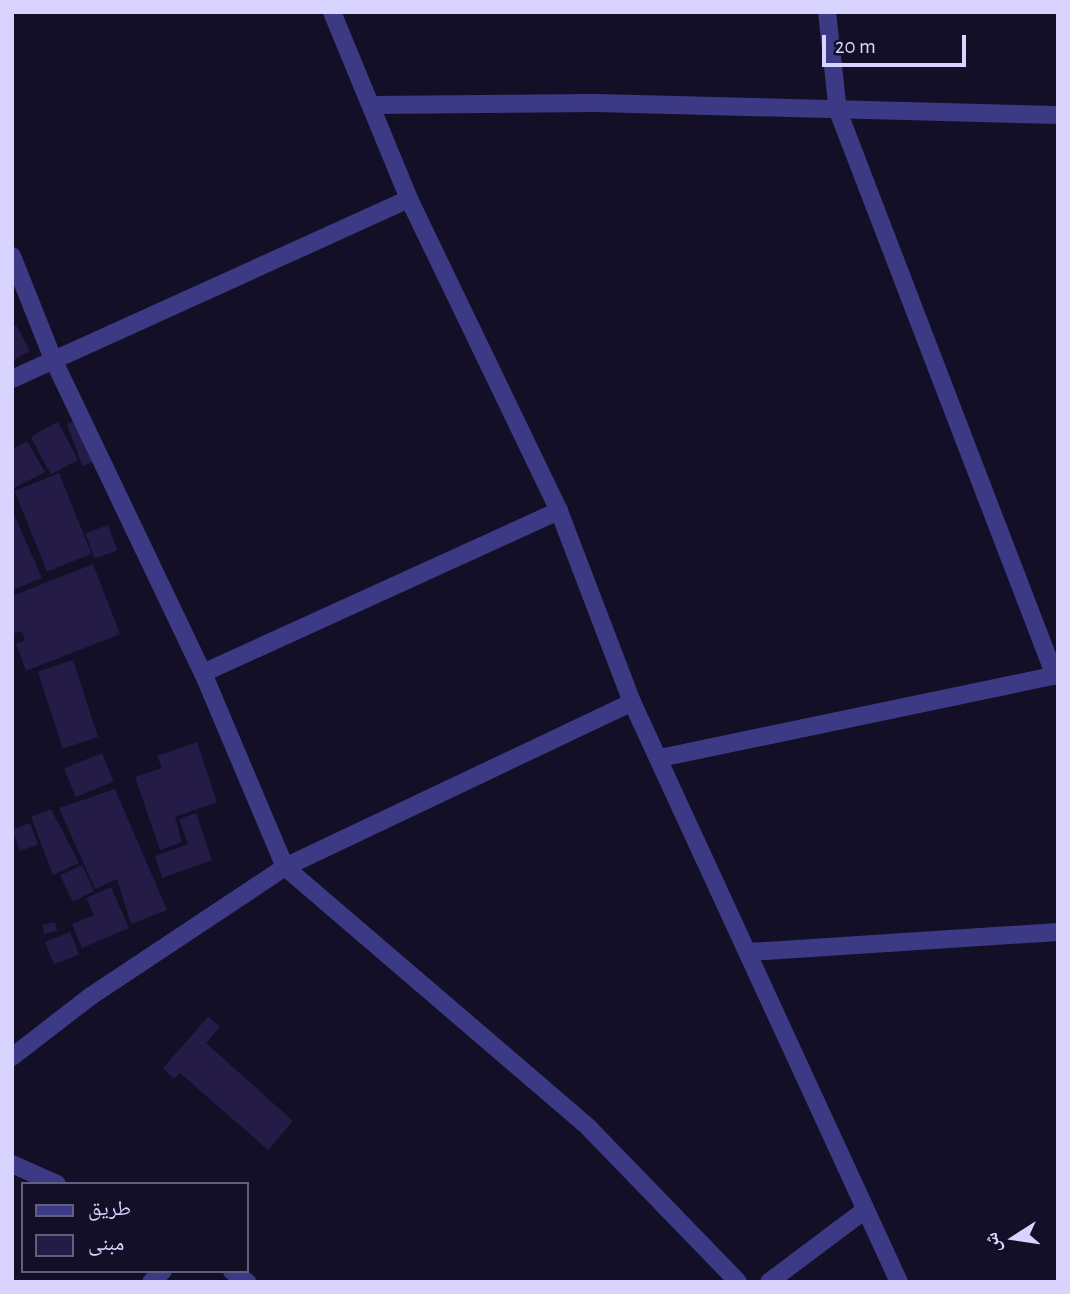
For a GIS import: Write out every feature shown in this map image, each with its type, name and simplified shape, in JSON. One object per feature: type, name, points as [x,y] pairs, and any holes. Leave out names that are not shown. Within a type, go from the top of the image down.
[{"type":"street","points":[[332,12],[373,105],[409,199],[559,511],[632,702],[899,1282]]},
{"type":"street","points":[[660,758],[1056,676],[838,111],[827,12]]},
{"type":"street","points":[[373,105],[597,103],[838,111],[1058,114]]},
{"type":"street","points":[[12,379],[409,199]]},
{"type":"street","points":[[12,256],[53,359],[203,673],[285,867],[589,1128],[738,1282]]},
{"type":"street","points":[[203,673],[559,511]]},
{"type":"street","points":[[12,1057],[91,996],[285,867],[632,702]]},
{"type":"street","points":[[749,952],[1058,932]]},
{"type":"street","points":[[12,1164],[52,1182]]},
{"type":"street","points":[[769,1282],[865,1210]]},
{"type":"building","points":[[16,325],[30,351],[12,361],[12,327]]},
{"type":"building","points":[[80,419],[95,461],[82,466],[67,424]]},
{"type":"building","points":[[58,422],[78,460],[51,475],[31,437]]},
{"type":"building","points":[[27,441],[45,472],[12,489],[12,449]]},
{"type":"building","points":[[59,473],[92,554],[47,572],[14,491]]},
{"type":"building","points":[[12,510],[42,578],[15,589],[12,582]]},
{"type":"building","points":[[108,525],[117,550],[95,559],[85,533]]},
{"type":"building","points":[[93,564],[120,634],[26,671],[16,644],[25,640],[21,631],[12,634],[12,596]]},
{"type":"building","points":[[73,660],[98,737],[63,748],[38,671]]},
{"type":"building","points":[[197,742],[217,802],[175,817],[182,842],[160,850],[135,777],[162,768],[157,756]]},
{"type":"building","points":[[102,753],[114,782],[76,797],[64,768]]},
{"type":"building","points":[[115,789],[167,910],[131,924],[117,879],[95,889],[59,808]]},
{"type":"building","points":[[51,809],[79,863],[53,875],[31,817]]},
{"type":"building","points":[[196,813],[212,860],[162,878],[155,856],[188,844],[179,819]]},
{"type":"building","points":[[30,823],[38,845],[20,851],[12,829]]},
{"type":"building","points":[[82,865],[94,891],[73,901],[60,875]]},
{"type":"building","points":[[111,887],[129,928],[82,948],[72,924],[94,915],[86,898]]},
{"type":"building","points":[[55,922],[57,931],[44,934],[42,925]]},
{"type":"building","points":[[70,932],[79,954],[54,964],[45,942]]},
{"type":"building","points":[[208,1017],[220,1027],[206,1043],[293,1121],[268,1150],[180,1073],[174,1079],[163,1068]]}]
